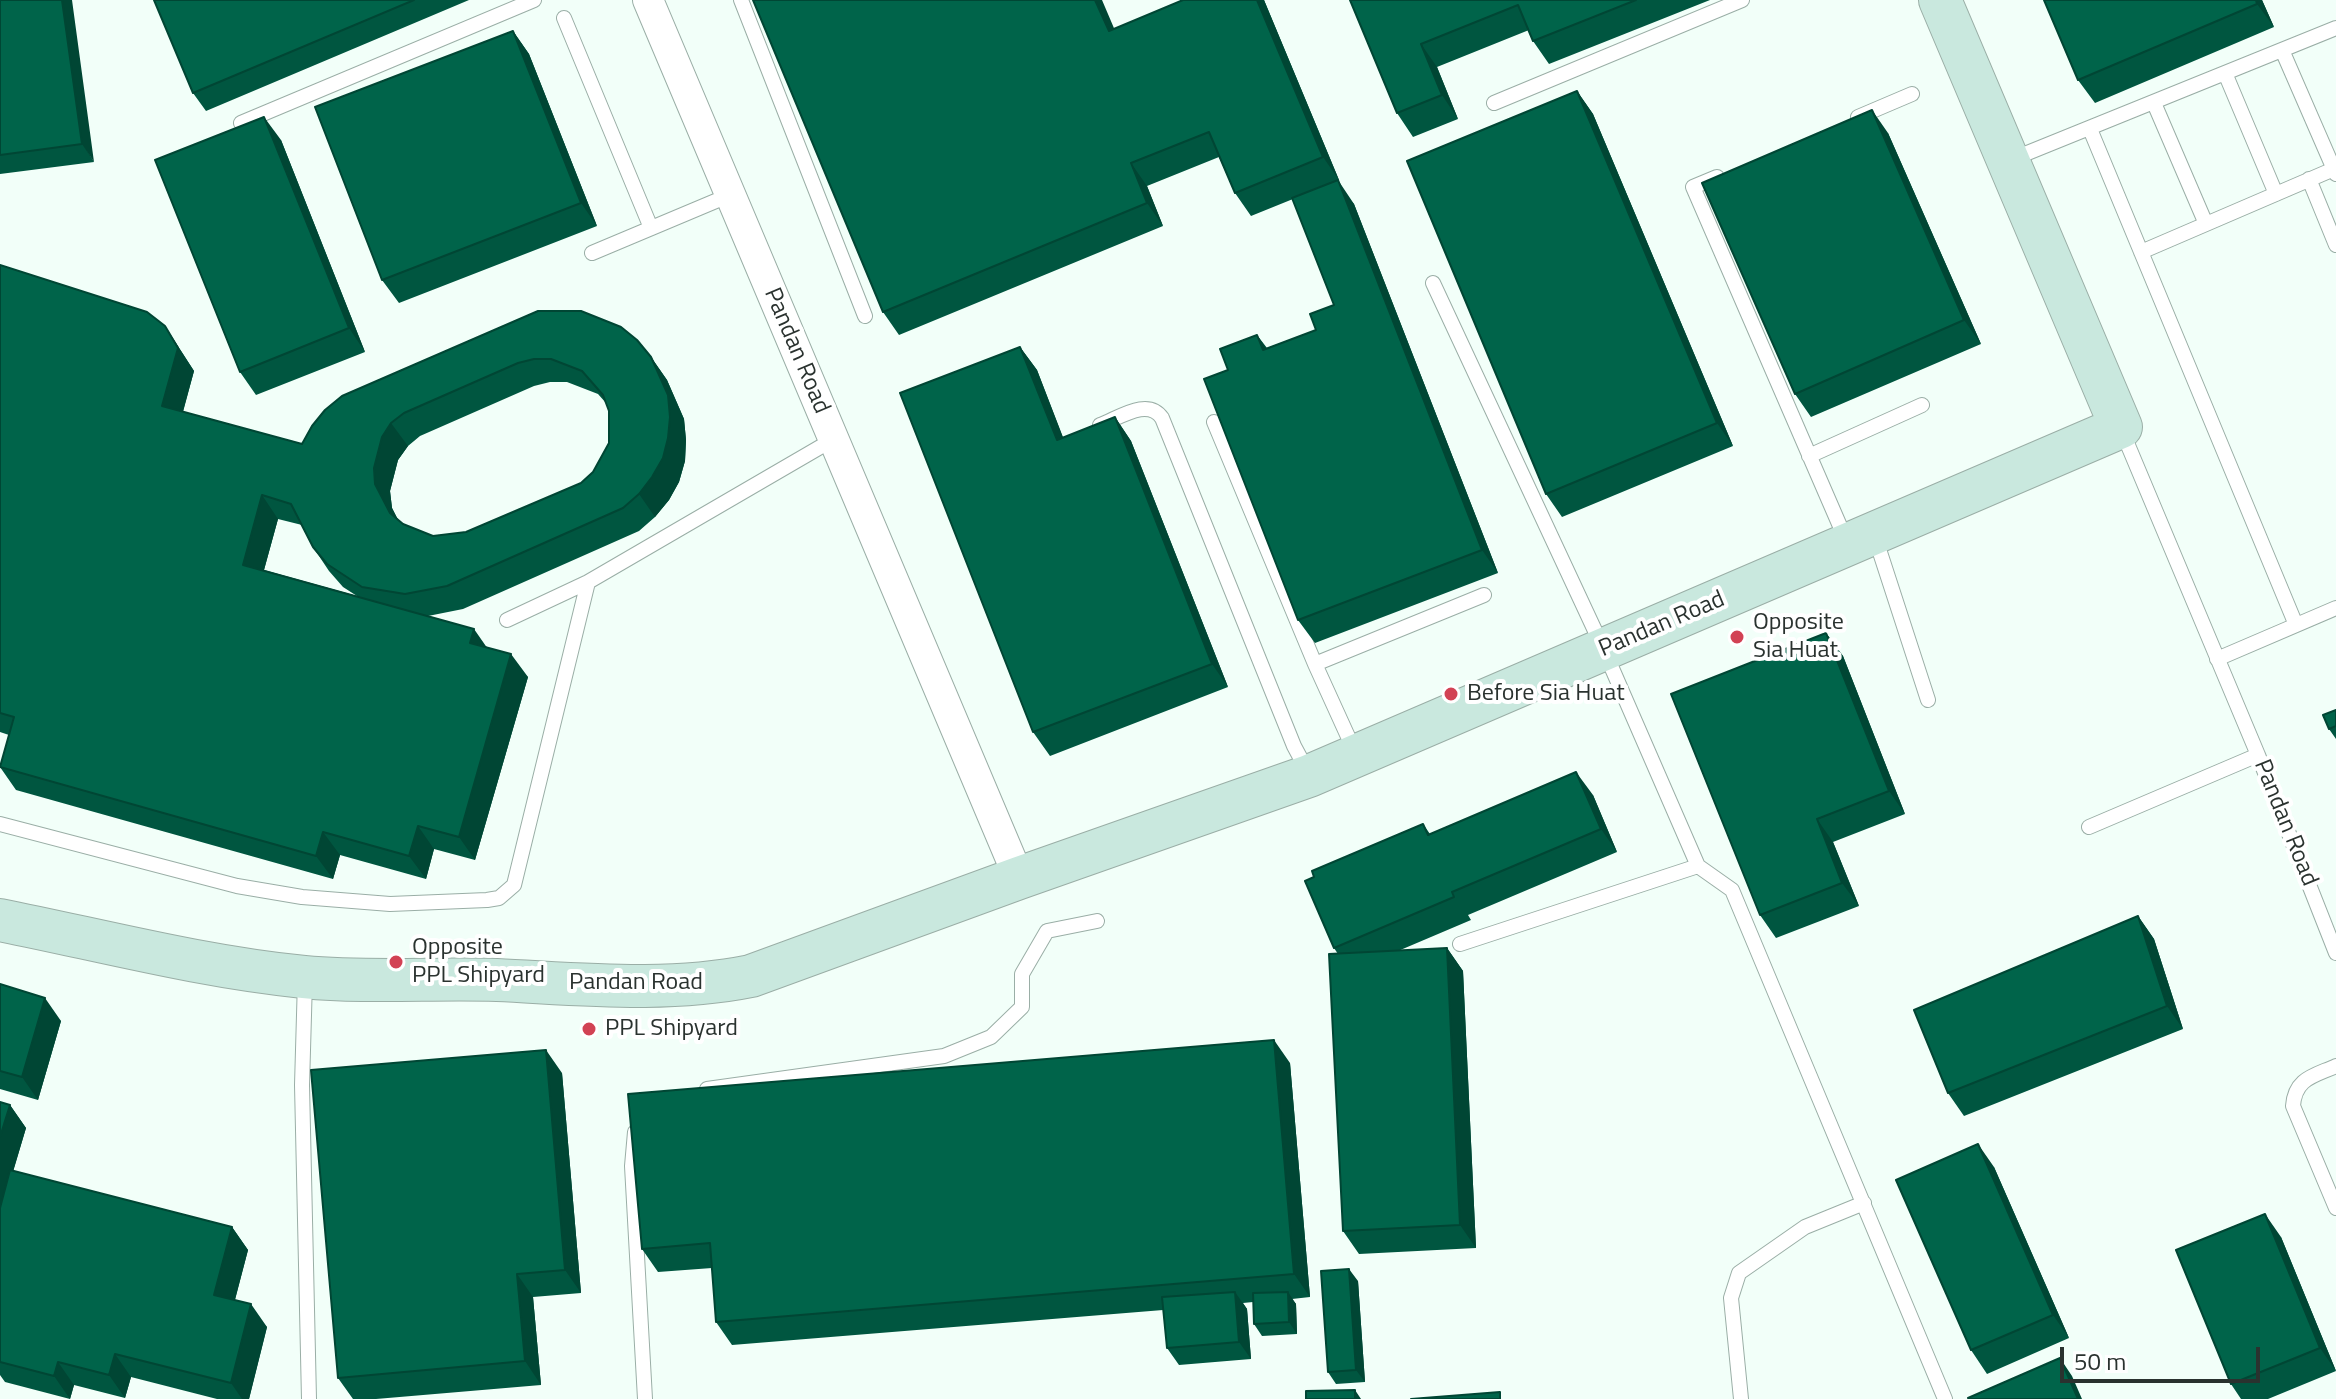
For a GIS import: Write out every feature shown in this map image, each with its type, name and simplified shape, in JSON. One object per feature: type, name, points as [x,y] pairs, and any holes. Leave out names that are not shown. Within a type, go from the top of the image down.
[{"type":"street","name":"Pandan Road","points":[[648,0],[944,694],[1019,878]]},
{"type":"street","name":"Pandan Road","points":[[0,920],[228,966],[305,977],[494,980],[636,987],[717,983],[775,968],[1309,776],[2121,427],[1940,0]]},
{"type":"lane","points":[[241,123],[534,0]]},
{"type":"lane","points":[[741,0],[865,316]]},
{"type":"lane","points":[[1494,103],[1742,0]]},
{"type":"lane","points":[[564,18],[651,228]]},
{"type":"lane","points":[[2008,161],[2336,28]]},
{"type":"lane","points":[[2141,252],[2309,179],[2335,172],[2282,50]]},
{"type":"lane","points":[[2225,73],[2276,194]]},
{"type":"lane","points":[[1839,125],[1912,94]]},
{"type":"lane","points":[[2154,103],[2206,224]]},
{"type":"lane","points":[[2090,129],[2296,625]]},
{"type":"lane","points":[[1737,168],[1693,187],[1809,456],[1861,539],[1928,700]]},
{"type":"lane","points":[[2309,179],[2336,245]]},
{"type":"lane","points":[[592,253],[730,195]]},
{"type":"lane","points":[[1433,283],[1604,650],[1698,866],[1732,890],[1945,1399]]},
{"type":"lane","points":[[1809,456],[1922,405]]},
{"type":"lane","points":[[1083,431],[1146,407],[1158,411],[1309,776]]},
{"type":"lane","points":[[1214,422],[1356,756]]},
{"type":"lane","name":"Pandan Road","points":[[2121,427],[2258,755],[2336,953]]},
{"type":"lane","points":[[507,620],[588,582],[834,439]]},
{"type":"lane","points":[[0,824],[237,886],[302,897],[390,904],[499,898],[514,885],[588,582]]},
{"type":"lane","points":[[1315,664],[1484,595]]},
{"type":"lane","points":[[2217,659],[2336,608]]},
{"type":"lane","points":[[2089,827],[2258,755]]},
{"type":"lane","points":[[1460,944],[1698,866]]},
{"type":"lane","points":[[692,1091],[944,1056],[991,1037],[1022,1007],[1022,974],[1047,931],[1097,921]]},
{"type":"lane","points":[[305,977],[302,1085],[309,1399]]},
{"type":"lane","points":[[2336,1066],[2302,1082],[2294,1093],[2293,1106],[2336,1208]]},
{"type":"lane","points":[[636,1119],[632,1166],[645,1399]]},
{"type":"lane","points":[[1741,1399],[1731,1298],[1739,1273],[1805,1227],[1864,1203]]},
{"type":"building","points":[[0,0],[62,0],[82,144],[0,155]]},
{"type":"building","points":[[154,0],[414,0],[193,93]]},
{"type":"building","points":[[753,0],[1095,0],[1109,31],[1183,0],[1257,0],[1323,157],[1235,193],[1209,132],[1131,163],[1147,203],[883,312]]},
{"type":"building","points":[[1350,0],[1636,0],[1533,41],[1518,5],[1421,44],[1442,95],[1397,113]]},
{"type":"building","points":[[2044,0],[2256,0],[2257,4],[2078,80]]},
{"type":"building","points":[[513,31],[581,203],[382,280],[315,107]]},
{"type":"building","points":[[1577,91],[1717,423],[1546,494],[1407,161]]},
{"type":"building","points":[[1872,110],[1964,320],[1795,394],[1702,183]]},
{"type":"building","points":[[264,117],[349,328],[240,372],[155,160]]},
{"type":"building","points":[[1338,180],[1482,550],[1298,620],[1204,379],[1228,370],[1220,349],[1257,335],[1263,350],[1316,330],[1310,314],[1334,305],[1292,198]]},
{"type":"building","points":[[0,265],[147,312],[165,326],[178,348],[162,406],[302,444],[325,410],[342,396],[538,311],[581,311],[621,327],[651,357],[668,395],[670,417],[663,458],[639,494],[623,508],[447,586],[405,594],[362,587],[327,564],[313,547],[291,504],[262,495],[243,565],[474,629],[470,643],[511,654],[459,837],[418,826],[409,856],[323,832],[316,856],[0,767],[14,717],[0,713]],"holes":[[[551,359],[582,371],[603,395],[609,411],[609,443],[593,472],[581,483],[466,532],[433,536],[403,524],[390,513],[375,484],[374,468],[382,437],[391,423],[404,413],[518,363]]]},
{"type":"building","points":[[1020,347],[1057,440],[1115,417],[1212,664],[1033,732],[900,393]]},
{"type":"building","points":[[1826,633],[1889,791],[1817,819],[1842,883],[1760,915],[1671,694]]},
{"type":"building","points":[[2336,710],[2336,726],[2329,729],[2323,715]]},
{"type":"building","points":[[1576,772],[1601,829],[1452,892],[1454,897],[1334,948],[1305,881],[1314,877],[1312,871],[1423,824],[1428,835]]},
{"type":"building","points":[[2138,916],[2167,1006],[1948,1093],[1914,1010]]},
{"type":"building","points":[[1447,948],[1460,1225],[1343,1231],[1329,954]]},
{"type":"building","points":[[0,984],[45,998],[22,1077],[0,1071]]},
{"type":"building","points":[[1274,1040],[1294,1274],[716,1322],[710,1243],[642,1249],[628,1094]]},
{"type":"building","points":[[546,1050],[565,1270],[517,1274],[525,1361],[338,1378],[311,1070]]},
{"type":"building","points":[[0,1102],[10,1105],[0,1137]]},
{"type":"building","points":[[1978,1144],[2053,1315],[1971,1350],[1896,1180]]},
{"type":"building","points":[[10,1170],[232,1227],[214,1295],[251,1304],[231,1383],[115,1354],[109,1375],[58,1362],[54,1376],[0,1362],[0,1208]]},
{"type":"building","points":[[2265,1214],[2320,1348],[2231,1384],[2176,1250]]},
{"type":"building","points":[[1349,1269],[1356,1370],[1328,1372],[1321,1271]]},
{"type":"building","points":[[1235,1292],[1239,1342],[1167,1348],[1162,1297]]},
{"type":"building","points":[[1288,1292],[1289,1322],[1254,1324],[1253,1293]]},
{"type":"building","points":[[2060,1358],[2078,1399],[1968,1398]]},
{"type":"building","points":[[1355,1390],[1355,1399],[1306,1399],[1306,1391]]},
{"type":"building","points":[[1500,1392],[1500,1399],[1411,1399]]},
{"type":"place","name":"Opposite Sia Huat","points":[[1737,637]]},
{"type":"place","name":"Before Sia Huat","points":[[1451,694]]},
{"type":"place","name":"Opposite PPL Shipyard","points":[[396,962]]},
{"type":"place","name":"PPL Shipyard","points":[[589,1029]]}]
